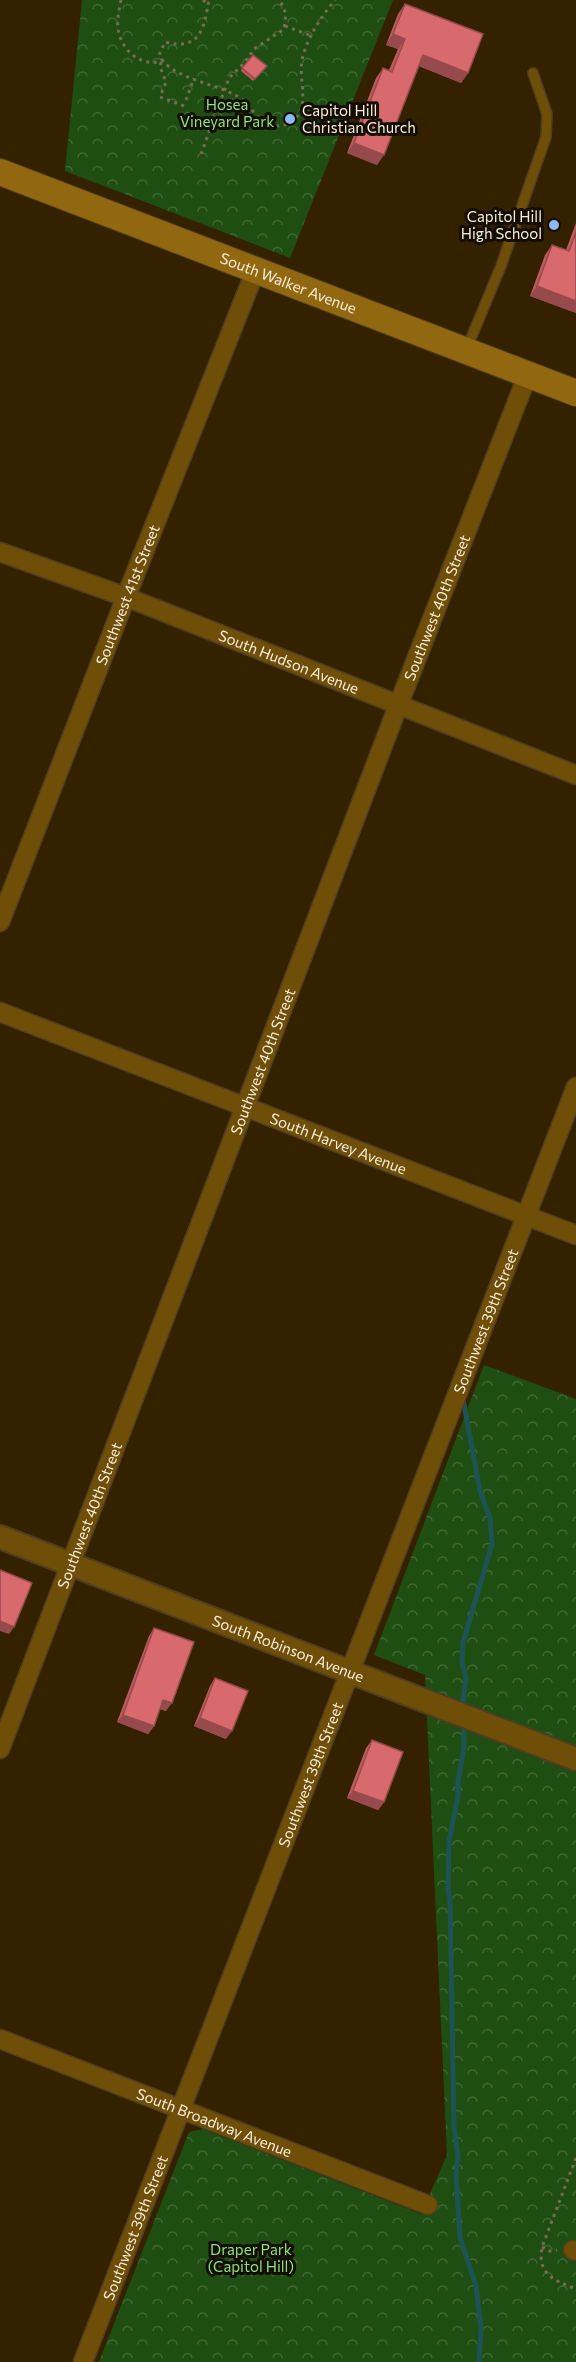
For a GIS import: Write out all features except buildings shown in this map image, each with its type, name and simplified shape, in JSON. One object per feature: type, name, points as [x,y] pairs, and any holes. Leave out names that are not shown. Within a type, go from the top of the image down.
[{"type":"main road","name":"South Walker Avenue","points":[[0,172],[576,393]]},
{"type":"street","name":"Southwest 41st Street","points":[[0,922],[256,269]]},
{"type":"street","name":"Southwest 40th Street","points":[[0,1749],[398,706],[528,374]]},
{"type":"street","name":"South Hudson Avenue","points":[[0,552],[126,597],[576,775]]},
{"type":"street","name":"South Harvey Avenue","points":[[0,1012],[576,1235]]},
{"type":"street","name":"Southwest 39th Street","points":[[82,2362],[182,2109],[348,1672],[576,1087]]},
{"type":"street","name":"South Robinson Avenue","points":[[0,1537],[576,1760]]},
{"type":"street","name":"South Broadway Avenue","points":[[0,2039],[428,2205]]},
{"type":"lane","points":[[466,351],[501,267],[546,137],[547,114],[533,73]]},
{"type":"path","points":[[121,0],[118,27],[124,46],[136,58],[143,61],[157,63],[162,61]]},
{"type":"path","points":[[203,0],[209,2],[205,21],[198,36],[184,44],[165,42],[159,55],[162,61],[176,71],[245,100],[256,115],[269,125],[277,126],[296,119],[302,108],[301,63],[321,18],[335,0]]},
{"type":"path","points":[[201,154],[229,78],[254,50],[277,35],[285,26],[285,14],[280,0]]},
{"type":"path","points":[[285,26],[312,36]]},
{"type":"path","points":[[162,61],[160,67],[165,82],[160,97],[184,106]]},
{"type":"path","points":[[186,100],[194,78]]},
{"type":"path","points":[[576,2158],[542,2247],[540,2261],[554,2280],[576,2289]]},
{"type":"green space","name":"Hosea Vineyard Park","points":[[82,0],[393,0],[290,258],[65,171]]},
{"type":"green space","name":"Draper Park (Capitol Hill)","points":[[484,1365],[576,1399],[576,2362],[99,2362],[189,2132],[203,2129],[421,2214],[447,2155],[425,1675],[374,1655]]},
{"type":"waterway","points":[[463,1399],[480,1491],[490,1518],[492,1544],[463,1643],[462,1663],[466,1677],[463,1701],[465,1710]]},
{"type":"waterway","points":[[464,1722],[464,1749],[449,1841],[448,1890],[454,2127],[458,2155],[456,2174],[460,2237],[476,2286],[481,2329],[479,2362]]},
{"type":"place","name":"Capitol Hill Christian Church","points":[[290,119]]},
{"type":"place","name":"Capitol Hill High School","points":[[554,225]]}]
